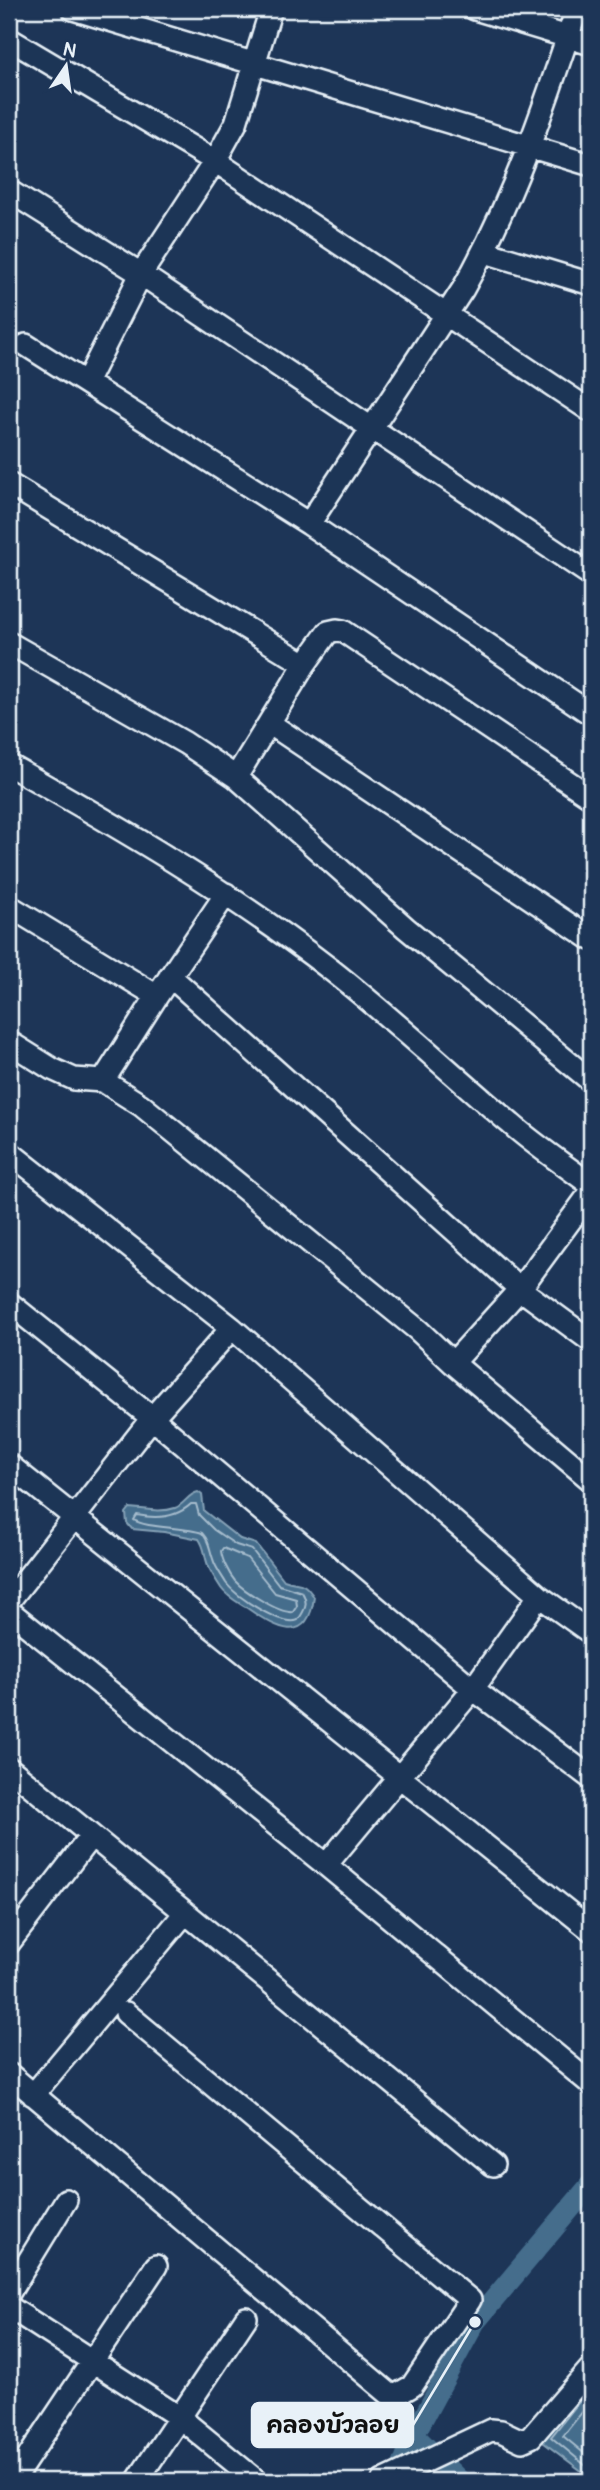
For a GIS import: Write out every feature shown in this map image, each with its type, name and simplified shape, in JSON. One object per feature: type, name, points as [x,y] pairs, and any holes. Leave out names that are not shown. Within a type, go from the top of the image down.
[{"type":"street","points":[[73,9],[591,165]]},
{"type":"street","points":[[86,383],[141,274],[215,161],[236,123],[271,9]]},
{"type":"street","points":[[475,9],[591,44]]},
{"type":"street","points":[[309,524],[447,314],[485,251],[530,148],[577,9]]},
{"type":"street","points":[[9,39],[215,161],[591,411]]},
{"type":"street","points":[[9,191],[141,274],[591,575]]},
{"type":"street","points":[[485,251],[591,284]]},
{"type":"street","points":[[26,345],[309,524],[591,714]]},
{"type":"street","points":[[9,484],[305,664]]},
{"type":"street","points":[[236,777],[305,664],[328,632],[333,630],[343,631],[591,797]]},
{"type":"street","points":[[9,643],[185,743],[236,777],[407,928],[591,1081]]},
{"type":"street","points":[[269,723],[591,939]]},
{"type":"street","points":[[9,765],[101,816],[226,894],[331,970],[381,1010],[513,1126],[591,1185]]},
{"type":"street","points":[[103,1081],[226,894]]},
{"type":"street","points":[[9,906],[157,996]]},
{"type":"street","points":[[170,976],[520,1289],[591,1341]]},
{"type":"street","points":[[9,1042],[52,1069],[74,1079],[103,1081],[151,1113],[418,1331],[591,1480]]},
{"type":"street","points":[[9,1152],[232,1328],[540,1596],[591,1633]]},
{"type":"street","points":[[453,1363],[520,1289],[591,1192]]},
{"type":"street","points":[[9,1303],[152,1418],[473,1689],[591,1777]]},
{"type":"street","points":[[9,1601],[152,1418],[232,1328]]},
{"type":"street","points":[[9,1465],[591,1930]]},
{"type":"street","points":[[326,1865],[473,1689],[540,1596]]},
{"type":"street","points":[[9,1611],[326,1865],[591,2084]]},
{"type":"street","points":[[9,1768],[493,2165]]},
{"type":"street","points":[[13,1929],[91,1836]]},
{"type":"street","points":[[33,2095],[185,1913]]},
{"type":"street","points":[[9,2074],[393,2397],[412,2386],[470,2300],[126,2013]]},
{"type":"street","points":[[9,2292],[66,2200]]},
{"type":"street","points":[[17,2474],[156,2266]]},
{"type":"street","points":[[9,2307],[179,2417],[257,2481]]},
{"type":"street","points":[[136,2481],[246,2318]]},
{"type":"street","points":[[383,2481],[491,2430],[501,2431],[522,2441],[531,2437],[591,2368]]},
{"type":"water","points":[[198,1492],[202,1495],[204,1511],[240,1539],[256,1544],[284,1580],[301,1584],[310,1591],[314,1597],[311,1613],[305,1623],[298,1628],[279,1626],[268,1622],[230,1597],[210,1570],[199,1539],[132,1529],[127,1523],[126,1513],[130,1508],[170,1509],[178,1507]]},
{"type":"water","points":[[591,2376],[591,2478],[539,2439]]},
{"type":"waterway","points":[[397,2481],[414,2435],[475,2322],[591,2184]]},
{"type":"waterway","points":[[414,2435],[460,2481]]},
{"type":"place","name":"คลองบัวลอย","points":[[475,2322]]}]
